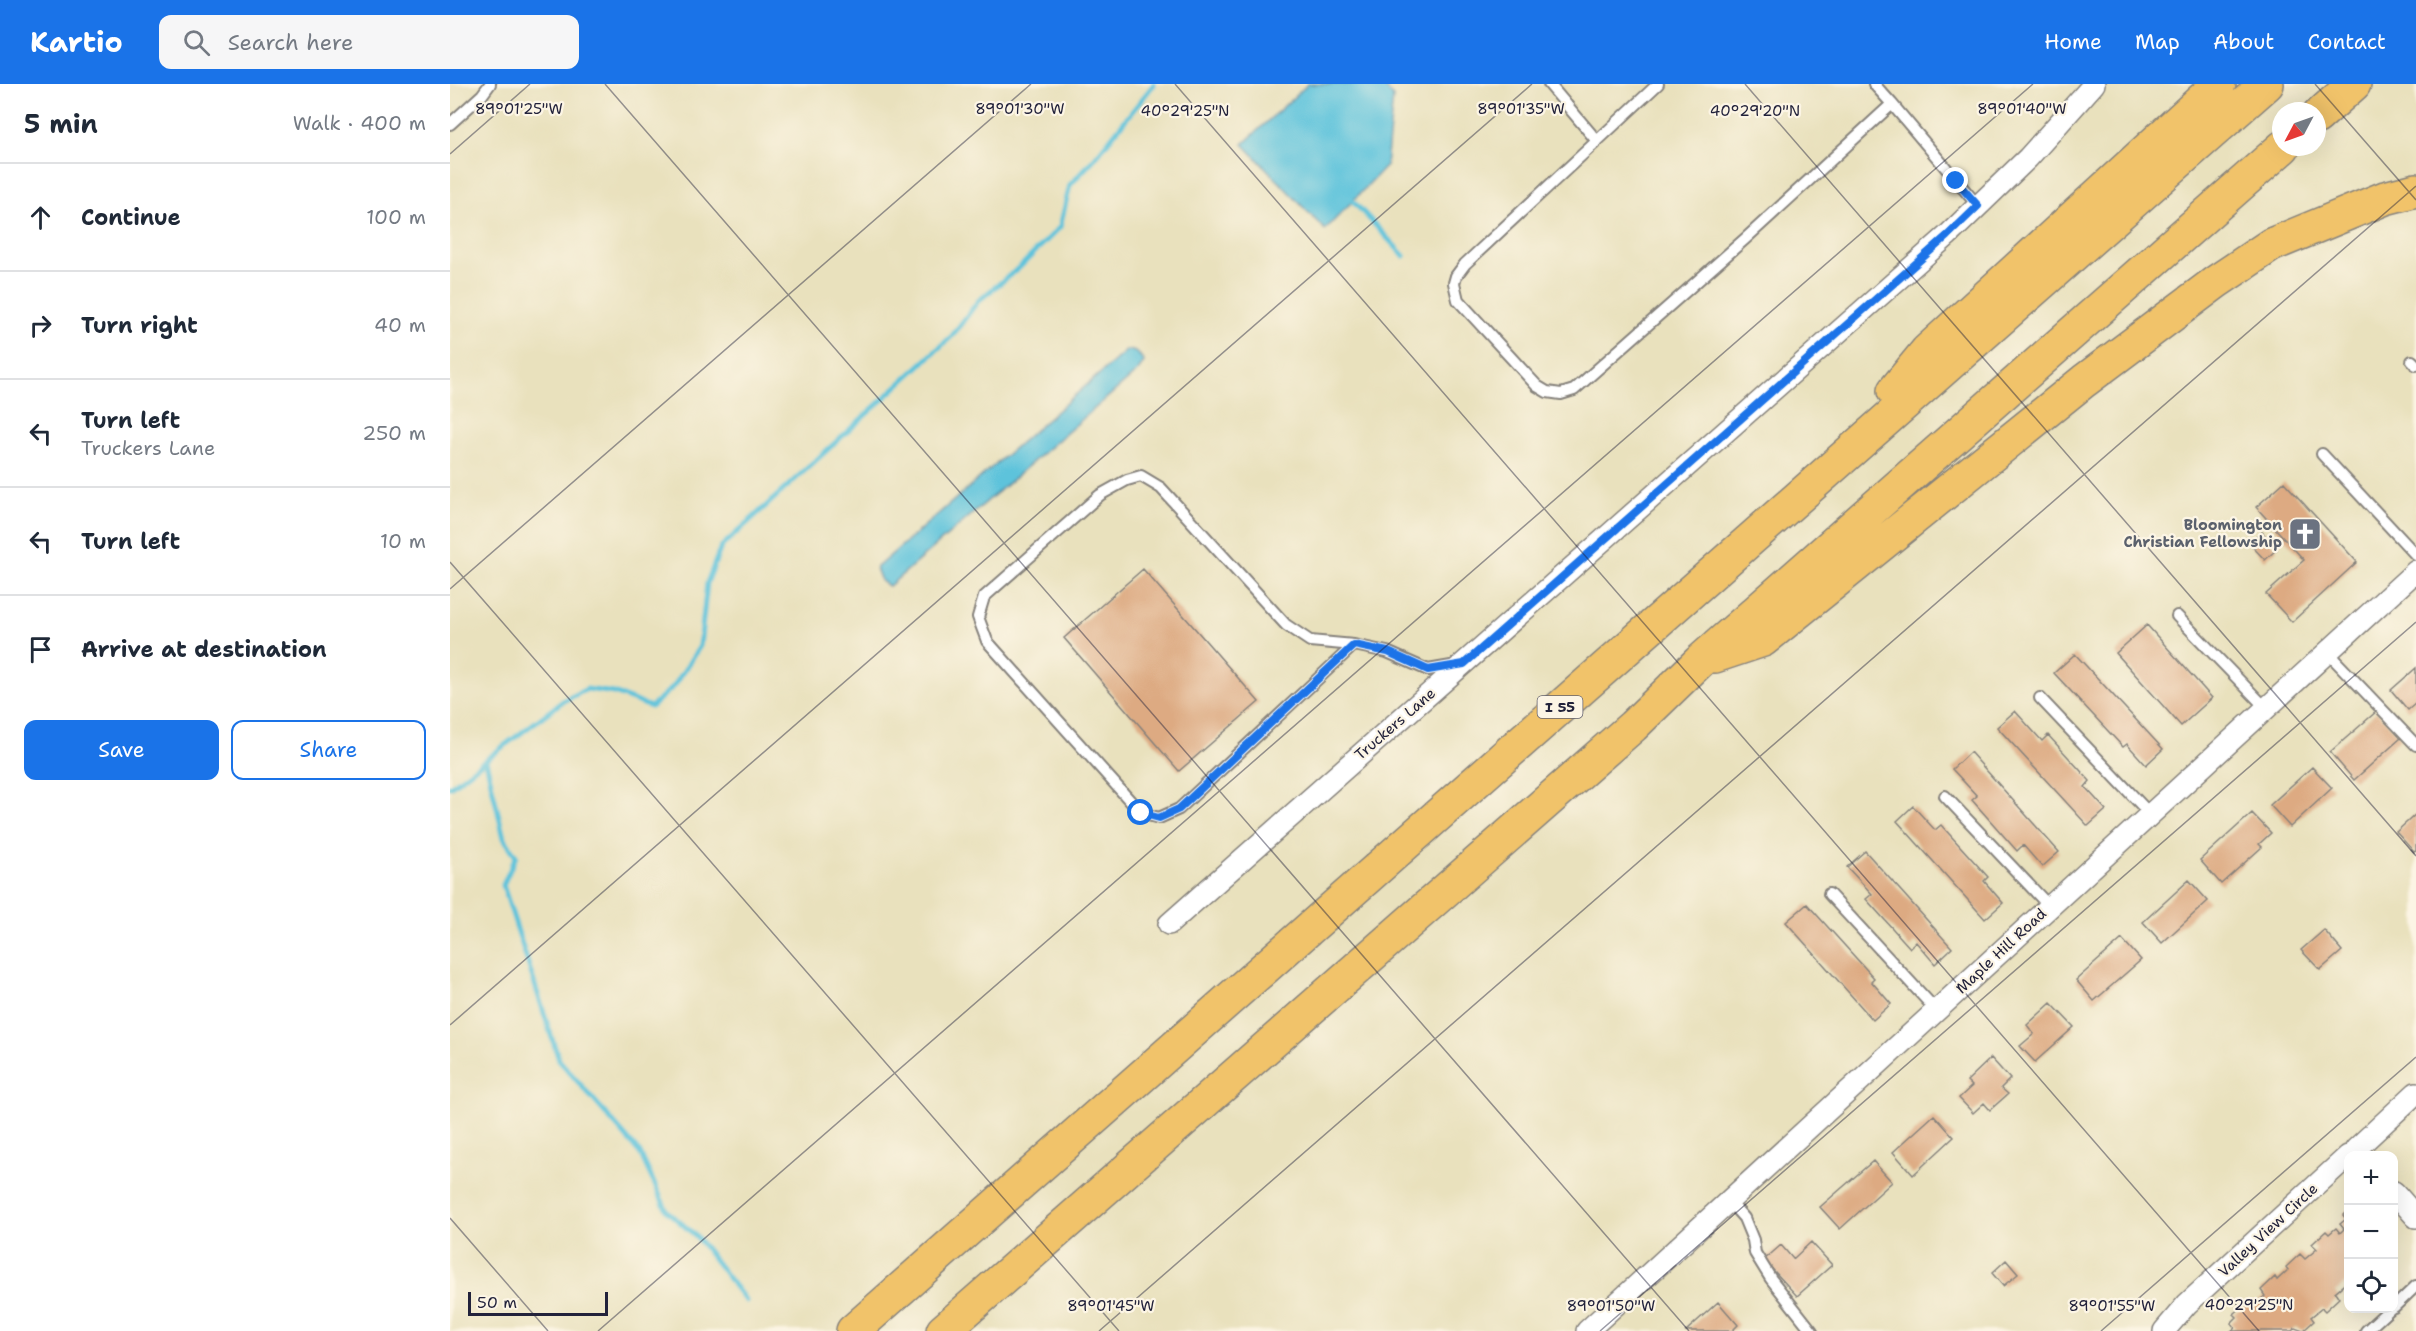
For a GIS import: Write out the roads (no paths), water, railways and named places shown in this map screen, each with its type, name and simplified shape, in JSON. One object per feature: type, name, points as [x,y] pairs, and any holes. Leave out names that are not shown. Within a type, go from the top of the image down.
[{"type":"highway","points":[[1830,469],[1927,351],[2220,84]]},
{"type":"highway","name":"I 55","points":[[853,1331],[2267,84]]},
{"type":"highway","points":[[2326,109],[2354,84]]},
{"type":"highway","points":[[943,1331],[1633,726],[1699,662],[2273,156]]},
{"type":"highway","points":[[1699,662],[1763,640],[2084,381],[2216,282],[2271,245],[2385,198],[2416,190]]},
{"type":"street","name":"Truckers Lane","points":[[1169,924],[1930,252],[2028,158],[2094,84]]},
{"type":"street","name":"Maple Hill Road","points":[[1587,1331],[2416,571]]},
{"type":"street","name":"Valley View Circle","points":[[2356,1151],[2416,1093]]},
{"type":"street","name":"Valley View Circle","points":[[2164,1331],[2187,1304],[2344,1162]]},
{"type":"street","points":[[2398,1197],[2416,1217]]},
{"type":"lane","points":[[450,124],[482,95],[490,84]]},
{"type":"lane","points":[[1549,84],[1597,141]]},
{"type":"lane","points":[[1658,84],[1466,264],[1456,276],[1454,283],[1458,300],[1527,376],[1547,392],[1561,394],[1574,390],[1745,239],[1892,104]]},
{"type":"lane","points":[[1874,84],[1978,206]]},
{"type":"lane","points":[[2322,454],[2416,555]]},
{"type":"lane","points":[[1354,645],[1179,809],[1159,818],[1141,813],[987,641],[978,617],[984,597],[1100,495],[1128,480],[1141,476],[1161,488],[1286,626],[1311,641],[1354,645],[1388,652],[1428,670],[1464,664]]},
{"type":"lane","points":[[2177,615],[2266,708]]},
{"type":"lane","points":[[2327,652],[2416,745]]},
{"type":"lane","points":[[2040,698],[2150,814]]},
{"type":"lane","points":[[1945,796],[2049,906]]},
{"type":"lane","points":[[1829,894],[1936,1010]]},
{"type":"lane","points":[[1728,1200],[1744,1218],[1753,1240],[1755,1253],[1771,1279],[1812,1331]]},
{"type":"lane","points":[[2398,1302],[2416,1286]]},
{"type":"lane","points":[[2366,1331],[2386,1313]]},
{"type":"water","points":[[1308,84],[1383,84],[1393,97],[1386,166],[1325,230],[1243,144]]},
{"type":"water","points":[[1127,350],[1137,353],[1144,362],[1138,371],[889,586],[881,581],[876,568]]},
{"type":"waterway","points":[[450,787],[563,701],[587,689],[614,693],[651,707],[674,686],[700,646],[707,583],[721,547],[952,336],[978,301],[1020,267],[1060,227],[1070,185],[1094,159],[1154,84]]},
{"type":"waterway","points":[[1348,196],[1404,256]]},
{"type":"waterway","points":[[486,761],[504,838],[516,856],[503,885],[559,1060],[640,1153],[667,1211],[696,1236],[746,1301]]},
{"type":"place","name":"Bloomington Christian Fellowship","points":[[2305,534]]}]
